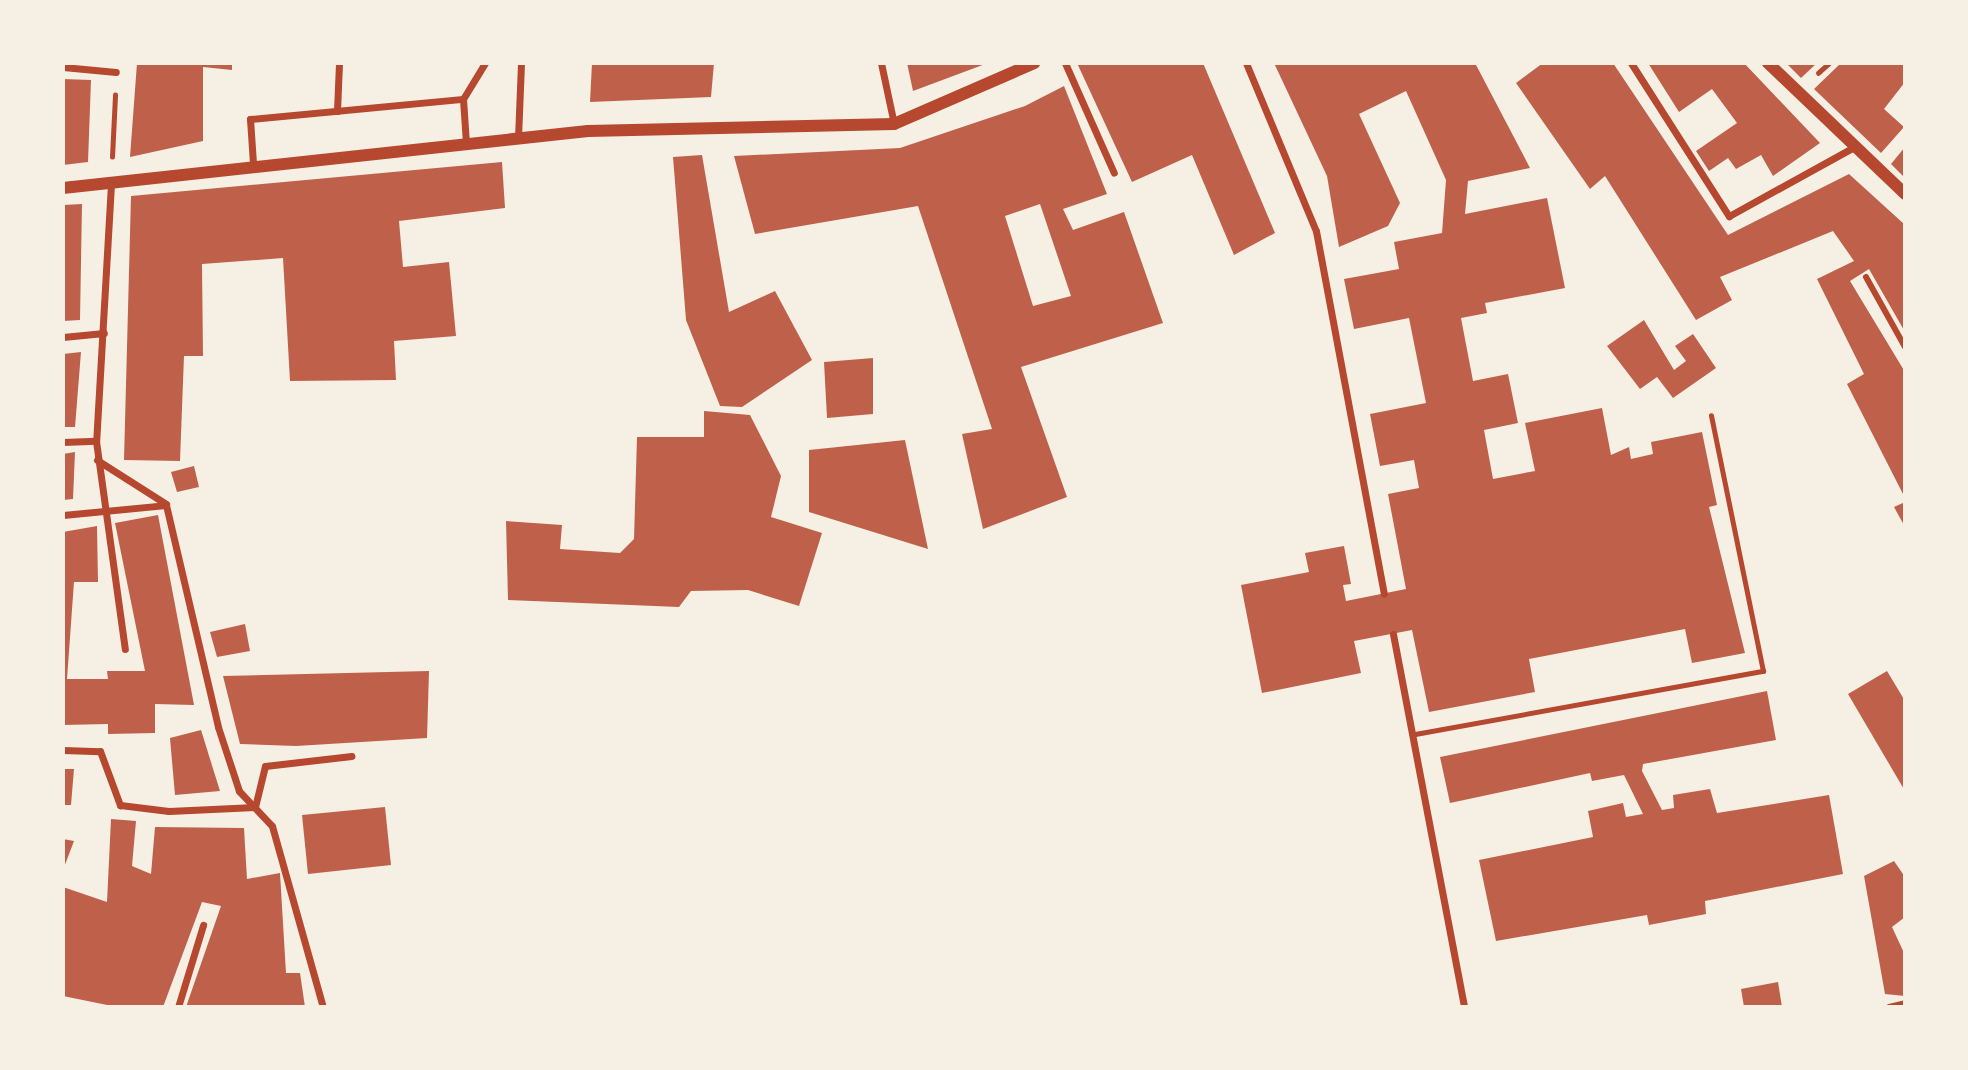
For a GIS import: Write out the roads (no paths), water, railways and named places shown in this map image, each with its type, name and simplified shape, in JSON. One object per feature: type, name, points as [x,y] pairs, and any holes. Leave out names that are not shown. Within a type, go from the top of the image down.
[{"type":"street","points":[[337,111],[338,63]]},
{"type":"street","points":[[466,143],[463,99],[485,63]]},
{"type":"street","points":[[518,138],[521,63]]},
{"type":"street","points":[[881,63],[894,124]]},
{"type":"street","points":[[63,188],[110,184],[253,163],[518,138],[894,124],[1034,63]]},
{"type":"street","points":[[1065,63],[1114,173]]},
{"type":"street","points":[[1246,63],[1316,231],[1384,594]]},
{"type":"street","points":[[1631,63],[1729,216],[1852,148]]},
{"type":"street","points":[[1768,63],[1852,148],[1905,194]]},
{"type":"street","points":[[63,67],[116,72]]},
{"type":"street","points":[[253,163],[250,119],[463,99]]},
{"type":"street","points":[[110,184],[104,333],[96,441],[103,509],[125,649]]},
{"type":"street","points":[[1866,277],[1905,347]]},
{"type":"street","points":[[63,337],[104,333]]},
{"type":"street","points":[[63,442],[96,441]]},
{"type":"street","points":[[97,460],[166,505],[218,727],[239,791],[272,826],[323,1007]]},
{"type":"street","points":[[63,515],[103,509],[166,505]]},
{"type":"street","points":[[1393,634],[1415,734],[1464,1007]]},
{"type":"street","points":[[63,750],[100,751],[120,805],[169,811],[255,807]]},
{"type":"street","points":[[255,807],[265,766],[351,756]]},
{"type":"street","points":[[177,1007],[203,925]]},
{"type":"street","points":[[1889,1007],[1905,1003]]},
{"type":"lane","points":[[1415,734],[1763,671],[1711,415]]}]
